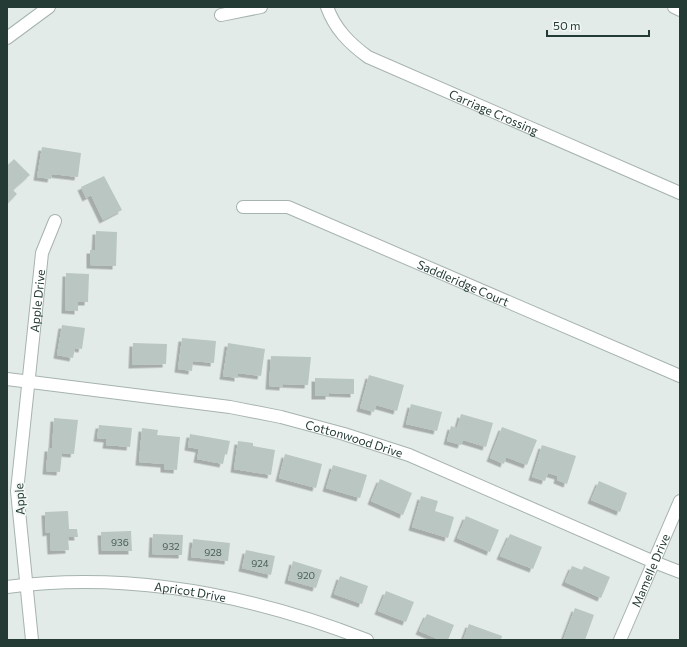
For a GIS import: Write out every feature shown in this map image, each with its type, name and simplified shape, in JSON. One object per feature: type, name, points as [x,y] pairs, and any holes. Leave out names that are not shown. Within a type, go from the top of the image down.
[{"type":"street","points":[[7,38],[49,7]]},
{"type":"street","points":[[221,15],[261,7]]},
{"type":"street","name":"Carriage Crossing","points":[[327,7],[332,20],[349,43],[368,57],[680,193]]},
{"type":"street","points":[[674,7],[680,10]]},
{"type":"street","name":"Saddleridge Court","points":[[243,207],[288,207],[680,376]]},
{"type":"street","name":"Apple Drive","points":[[28,382],[42,253],[55,221]]},
{"type":"street","name":"Cottonwood Drive","points":[[7,379],[230,407],[281,417],[344,434],[409,455],[680,572]]},
{"type":"street","name":"Apple","points":[[28,382],[17,491],[32,640]]},
{"type":"street","name":"Mamelle Drive","points":[[620,640],[680,501]]},
{"type":"street","name":"Apricot Drive","points":[[7,587],[27,584],[104,582],[181,588],[259,604],[333,627],[367,640]]},
{"type":"building","points":[[42,147],[81,153],[78,177],[52,174],[51,179],[37,177]]},
{"type":"building","points":[[14,159],[30,175],[13,190],[17,194],[7,204],[7,166]]},
{"type":"building","points":[[104,176],[122,210],[103,220],[91,195],[86,198],[81,187]]},
{"type":"building","points":[[96,231],[117,232],[116,266],[90,265],[90,250],[95,250]]},
{"type":"building","points":[[66,273],[89,274],[88,302],[78,302],[78,311],[65,310]]},
{"type":"building","points":[[62,325],[85,328],[82,349],[75,348],[73,358],[57,355]]},
{"type":"building","points":[[182,338],[216,341],[214,363],[193,361],[192,371],[178,369]]},
{"type":"building","points":[[133,343],[167,344],[166,364],[132,365]]},
{"type":"building","points":[[228,343],[265,349],[261,376],[238,373],[238,378],[223,376]]},
{"type":"building","points":[[271,356],[311,357],[308,385],[283,384],[283,387],[269,386]]},
{"type":"building","points":[[369,375],[404,385],[397,411],[376,405],[374,412],[360,408]]},
{"type":"building","points":[[315,378],[354,379],[354,394],[329,393],[329,396],[315,396]]},
{"type":"building","points":[[411,404],[442,412],[437,431],[406,424]]},
{"type":"building","points":[[461,414],[493,423],[486,447],[463,440],[461,445],[447,441],[451,426],[457,428]]},
{"type":"building","points":[[54,418],[78,420],[74,454],[62,453],[60,472],[46,471],[48,448],[52,448]]},
{"type":"building","points":[[99,425],[132,428],[130,447],[106,445],[107,439],[97,438]]},
{"type":"building","points":[[502,427],[537,440],[527,465],[506,457],[504,464],[490,458]]},
{"type":"building","points":[[142,428],[158,430],[157,435],[180,437],[177,470],[164,469],[164,464],[139,462]]},
{"type":"building","points":[[190,434],[230,441],[227,455],[225,454],[223,464],[197,459],[199,449],[188,447]]},
{"type":"building","points":[[238,441],[253,443],[253,446],[275,450],[271,475],[234,469]]},
{"type":"building","points":[[542,445],[576,456],[567,484],[557,480],[558,476],[548,473],[545,481],[532,477]]},
{"type":"building","points":[[285,454],[322,464],[316,488],[279,478]]},
{"type":"building","points":[[333,465],[367,475],[360,498],[326,488]]},
{"type":"building","points":[[380,479],[412,493],[403,515],[371,501]]},
{"type":"building","points":[[599,481],[627,493],[620,512],[591,500]]},
{"type":"building","points":[[421,496],[438,501],[435,511],[454,517],[448,538],[412,527]]},
{"type":"building","points":[[68,511],[69,529],[77,529],[78,537],[68,537],[69,550],[51,551],[50,532],[46,533],[45,512]]},
{"type":"building","points":[[466,516],[499,530],[490,552],[457,538]]},
{"type":"building","points":[[131,531],[132,551],[102,551],[101,532]]},
{"type":"building","points":[[153,534],[183,535],[182,555],[152,554]]},
{"type":"building","points":[[510,534],[542,547],[533,569],[500,556]]},
{"type":"building","points":[[193,539],[230,543],[228,561],[191,557]]},
{"type":"building","points":[[246,550],[275,556],[271,575],[242,568]]},
{"type":"building","points":[[293,561],[322,570],[316,588],[288,580]]},
{"type":"building","points":[[572,566],[582,570],[584,566],[610,577],[601,598],[565,582]]},
{"type":"building","points":[[340,576],[368,586],[362,604],[334,594]]},
{"type":"building","points":[[386,591],[414,602],[406,622],[378,611]]},
{"type":"building","points":[[575,608],[594,615],[585,640],[563,640]]},
{"type":"building","points":[[427,614],[454,625],[448,640],[440,640],[419,631]]},
{"type":"building","points":[[469,624],[502,636],[501,640],[463,640]]}]
